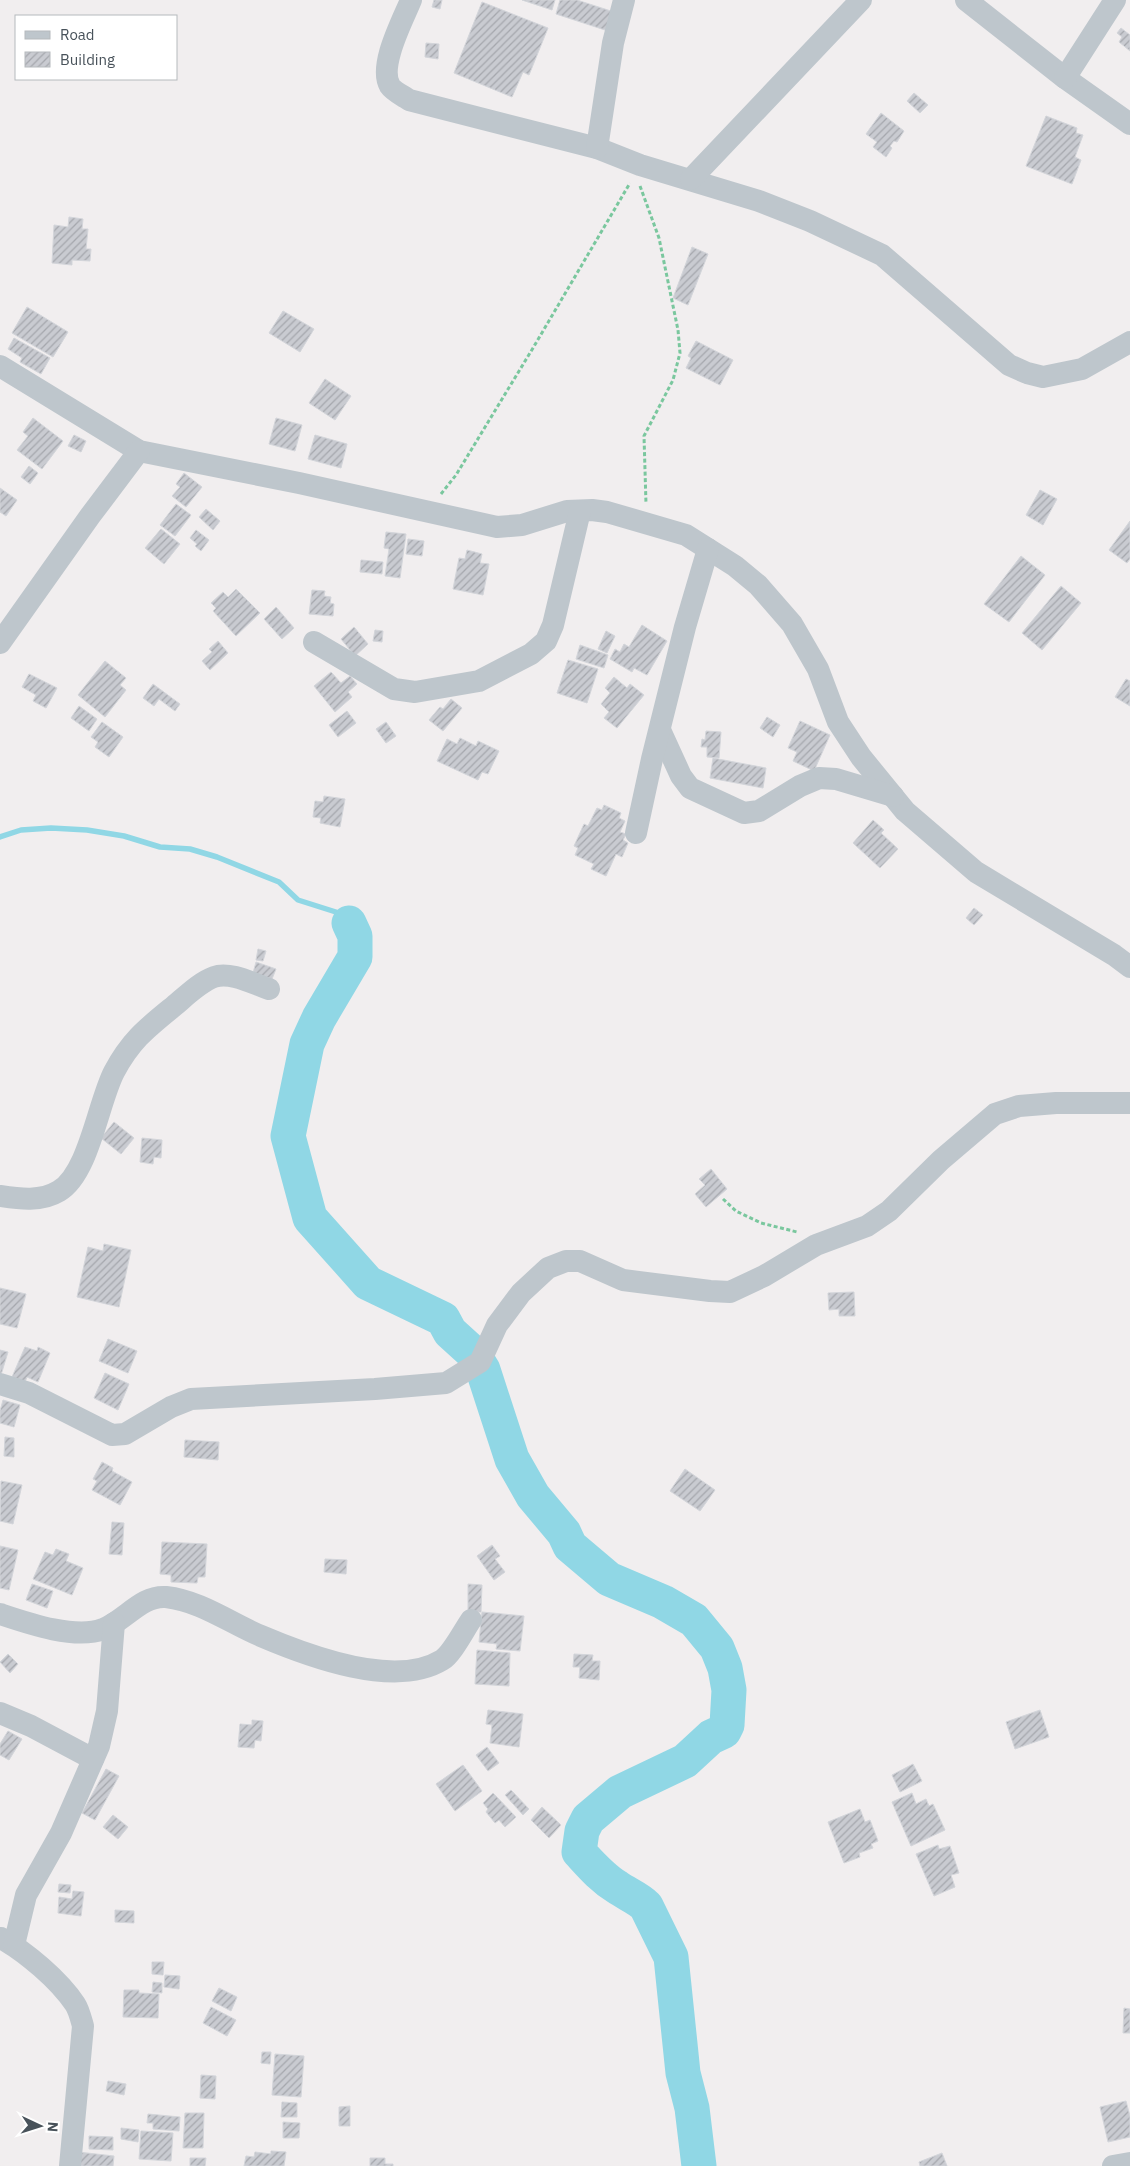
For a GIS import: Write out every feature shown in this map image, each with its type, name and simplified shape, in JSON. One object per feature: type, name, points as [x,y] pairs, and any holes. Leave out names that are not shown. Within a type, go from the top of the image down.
[{"type":"street","points":[[411,0],[388,60],[387,77],[391,88],[409,100],[597,148],[637,169],[691,179],[759,201],[810,221],[882,255],[1009,365],[1028,373],[1043,377],[1082,369],[1130,342]]},
{"type":"street","points":[[597,148],[614,43],[624,0]]},
{"type":"street","points":[[691,179],[861,0]]},
{"type":"street","points":[[966,0],[1065,78],[1130,124]]},
{"type":"street","points":[[1065,78],[1115,0]]},
{"type":"street","points":[[0,366],[140,451],[497,526],[522,525],[567,511],[607,512],[686,535],[735,566],[758,585],[792,624],[818,669],[838,722],[861,757],[905,811],[976,872],[1080,934],[1130,967]]},
{"type":"street","points":[[0,643],[90,516],[140,451]]},
{"type":"street","points":[[314,642],[394,689],[414,692],[479,681],[531,654],[546,642],[553,626],[580,511]]},
{"type":"street","points":[[636,833],[685,627],[708,549]]},
{"type":"street","points":[[660,730],[681,776],[690,788],[744,813],[759,811],[800,786],[819,778],[836,779],[893,796]]},
{"type":"street","points":[[0,1196],[25,1200],[59,1191],[68,1184],[74,1176],[87,1148],[113,1074],[131,1044],[151,1024],[198,986],[215,976],[230,976],[269,989]]},
{"type":"street","points":[[0,1384],[29,1393],[112,1435],[118,1435],[125,1434],[171,1407],[190,1399],[376,1389],[446,1383],[480,1362],[497,1325],[521,1293],[548,1268],[566,1260],[580,1260],[623,1280],[730,1292],[764,1276],[816,1245],[867,1226],[889,1211],[941,1160],[995,1114],[1019,1106],[1056,1103],[1130,1103]]},
{"type":"street","points":[[0,1614],[25,1623],[63,1631],[94,1632],[114,1623],[150,1599],[166,1597],[202,1607],[261,1636],[342,1664],[380,1671],[420,1670],[444,1659],[471,1620]]},
{"type":"street","points":[[70,2166],[83,2026],[76,2005],[58,1984],[7,1941],[26,1895],[61,1833],[99,1746],[107,1711],[114,1623]]},
{"type":"street","points":[[0,1713],[31,1726],[93,1759]]},
{"type":"street","points":[[1114,2166],[1130,2163]]},
{"type":"path","points":[[416,509],[436,501],[456,476],[637,169]]},
{"type":"path","points":[[637,169],[659,238],[678,330],[680,353],[673,380],[644,436],[647,524]]},
{"type":"path","points":[[723,1199],[736,1211],[761,1223],[790,1229],[816,1245]]},
{"type":"building","points":[[434,0],[442,0],[440,9],[432,7]]},
{"type":"building","points":[[522,0],[555,0],[552,10]]},
{"type":"building","points":[[560,0],[577,0],[614,12],[608,31],[556,14]]},
{"type":"building","points":[[482,2],[548,28],[529,75],[523,72],[512,97],[454,73]]},
{"type":"building","points":[[1121,28],[1130,35],[1130,51],[1119,42],[1122,37],[1117,33]]},
{"type":"building","points":[[426,43],[439,44],[438,59],[425,57]]},
{"type":"building","points":[[914,93],[928,105],[920,113],[907,101]]},
{"type":"building","points":[[881,113],[904,131],[897,142],[894,141],[890,146],[892,148],[886,157],[873,147],[877,142],[866,134]]},
{"type":"building","points":[[1046,116],[1077,128],[1076,133],[1083,135],[1075,157],[1081,160],[1072,184],[1026,166]]},
{"type":"building","points":[[69,217],[83,219],[82,229],[88,229],[86,249],[91,249],[90,261],[72,260],[72,265],[52,263],[54,225],[68,227]]},
{"type":"building","points":[[692,247],[708,254],[688,305],[673,298]]},
{"type":"building","points":[[27,307],[68,332],[53,357],[12,333]]},
{"type":"building","points":[[283,311],[314,329],[300,352],[269,333]]},
{"type":"building","points":[[14,338],[50,358],[41,374],[20,362],[22,358],[8,349]]},
{"type":"building","points":[[696,341],[733,360],[720,385],[686,368],[691,358],[688,356]]},
{"type":"building","points":[[325,379],[351,396],[335,420],[309,403]]},
{"type":"building","points":[[33,418],[63,441],[42,469],[17,450],[28,436],[23,432]]},
{"type":"building","points":[[276,418],[302,425],[295,451],[269,444]]},
{"type":"building","points":[[74,435],[86,441],[81,452],[68,446]]},
{"type":"building","points":[[315,435],[347,444],[341,468],[308,459]]},
{"type":"building","points":[[29,466],[38,473],[30,484],[21,477]]},
{"type":"building","points":[[184,473],[202,487],[186,507],[172,496],[180,487],[176,484]]},
{"type":"building","points":[[0,488],[17,500],[6,516],[0,512]]},
{"type":"building","points":[[1040,490],[1057,499],[1043,525],[1026,515]]},
{"type":"building","points":[[176,504],[191,515],[175,536],[160,525]]},
{"type":"building","points":[[206,509],[220,521],[213,530],[199,517]]},
{"type":"building","points":[[1130,521],[1130,559],[1127,563],[1109,550]]},
{"type":"building","points":[[161,529],[180,544],[164,564],[145,548]]},
{"type":"building","points":[[196,530],[209,540],[201,551],[190,538]]},
{"type":"building","points":[[386,532],[406,534],[400,578],[385,576],[389,549],[384,548]]},
{"type":"building","points":[[408,539],[424,541],[422,556],[406,554]]},
{"type":"building","points":[[467,550],[482,554],[480,563],[489,564],[483,595],[453,589],[459,558],[465,559]]},
{"type":"building","points":[[1021,556],[1045,575],[1009,622],[984,604]]},
{"type":"building","points":[[361,560],[383,562],[382,574],[360,572]]},
{"type":"building","points":[[1061,586],[1081,603],[1042,650],[1022,633]]},
{"type":"building","points":[[236,589],[260,613],[236,636],[213,611],[216,608],[211,603],[223,592],[228,597]]},
{"type":"building","points":[[312,590],[325,591],[324,596],[331,597],[330,603],[334,604],[333,616],[309,614]]},
{"type":"building","points":[[276,607],[294,628],[282,639],[264,619]]},
{"type":"building","points":[[642,625],[667,641],[647,675],[634,668],[632,672],[610,659],[615,649],[620,652],[624,644],[629,647]]},
{"type":"building","points":[[354,627],[368,644],[355,656],[341,639]]},
{"type":"building","points":[[375,630],[383,631],[382,642],[373,641]]},
{"type":"building","points":[[606,631],[615,636],[607,653],[598,649]]},
{"type":"building","points":[[218,641],[228,653],[210,670],[202,661],[212,652],[209,649]]},
{"type":"building","points":[[580,645],[608,655],[604,668],[576,659]]},
{"type":"building","points":[[568,660],[598,669],[587,703],[557,693]]},
{"type":"building","points":[[105,661],[126,678],[120,685],[126,690],[105,717],[78,695]]},
{"type":"building","points":[[331,672],[341,683],[350,676],[357,684],[348,692],[352,697],[335,712],[314,686]]},
{"type":"building","points":[[29,674],[57,688],[46,708],[33,701],[36,695],[22,687]]},
{"type":"building","points":[[614,677],[627,688],[630,684],[644,695],[617,728],[604,718],[609,712],[601,704],[610,693],[605,688]]},
{"type":"building","points":[[1126,679],[1130,681],[1130,706],[1115,697]]},
{"type":"building","points":[[153,684],[180,704],[175,711],[159,699],[154,706],[143,698]]},
{"type":"building","points":[[451,699],[462,708],[443,731],[429,720],[440,707],[443,709]]},
{"type":"building","points":[[79,706],[97,719],[89,731],[71,718]]},
{"type":"building","points":[[347,711],[356,723],[338,737],[329,725]]},
{"type":"building","points":[[767,717],[780,725],[773,737],[760,728]]},
{"type":"building","points":[[800,721],[830,735],[814,771],[793,761],[797,752],[788,748]]},
{"type":"building","points":[[102,722],[123,737],[109,757],[95,747],[98,742],[91,737]]},
{"type":"building","points":[[386,722],[396,736],[386,743],[376,729]]},
{"type":"building","points":[[706,731],[721,732],[719,758],[707,757],[707,747],[701,747],[702,739],[705,740]]},
{"type":"building","points":[[460,738],[476,746],[478,741],[499,751],[488,774],[482,772],[478,780],[437,761],[447,739],[457,744]]},
{"type":"building","points":[[713,758],[766,768],[763,788],[710,778]]},
{"type":"building","points":[[324,796],[345,799],[340,827],[320,823],[321,818],[313,817],[315,801],[323,802]]},
{"type":"building","points":[[604,805],[621,813],[619,818],[625,821],[620,832],[626,834],[623,840],[628,843],[622,857],[616,854],[606,876],[591,869],[594,864],[575,855],[578,848],[574,846],[584,824],[588,826],[597,808],[602,810]]},
{"type":"building","points":[[873,820],[884,830],[881,833],[898,849],[880,868],[853,843]]},
{"type":"building","points":[[974,908],[983,915],[974,925],[966,918]]},
{"type":"building","points":[[258,949],[266,951],[263,961],[256,960]]},
{"type":"building","points":[[256,962],[276,969],[272,979],[253,973]]},
{"type":"building","points":[[114,1122],[134,1138],[121,1154],[101,1138]]},
{"type":"building","points":[[142,1138],[162,1140],[161,1158],[154,1157],[153,1164],[140,1162]]},
{"type":"building","points":[[711,1169],[727,1189],[706,1207],[695,1194],[705,1185],[699,1179]]},
{"type":"building","points":[[104,1244],[131,1250],[119,1307],[77,1297],[88,1247],[103,1251]]},
{"type":"building","points":[[0,1288],[26,1294],[17,1328],[0,1324]]},
{"type":"building","points":[[854,1292],[855,1316],[839,1316],[839,1309],[829,1310],[828,1293]]},
{"type":"building","points":[[108,1339],[137,1351],[128,1373],[99,1361]]},
{"type":"building","points":[[25,1347],[37,1351],[38,1347],[50,1353],[38,1382],[27,1377],[25,1382],[12,1377]]},
{"type":"building","points":[[0,1350],[8,1352],[1,1375],[0,1375]]},
{"type":"building","points":[[105,1373],[129,1384],[118,1410],[94,1398]]},
{"type":"building","points":[[3,1400],[20,1405],[14,1427],[0,1423],[0,1411]]},
{"type":"building","points":[[5,1437],[14,1438],[14,1457],[4,1456]]},
{"type":"building","points":[[185,1440],[219,1442],[218,1460],[184,1457]]},
{"type":"building","points":[[102,1462],[113,1468],[112,1471],[132,1482],[120,1505],[92,1490],[97,1481],[93,1479]]},
{"type":"building","points":[[685,1469],[715,1490],[700,1511],[670,1491]]},
{"type":"building","points":[[1,1481],[22,1485],[13,1524],[0,1521]]},
{"type":"building","points":[[112,1522],[124,1523],[122,1555],[109,1554]]},
{"type":"building","points":[[162,1542],[207,1544],[205,1577],[198,1577],[197,1583],[171,1582],[171,1575],[160,1574]]},
{"type":"building","points":[[492,1545],[500,1556],[495,1559],[505,1572],[494,1580],[477,1556]]},
{"type":"building","points":[[0,1546],[18,1550],[9,1590],[0,1588]]},
{"type":"building","points":[[56,1549],[69,1554],[66,1561],[83,1568],[72,1595],[33,1579],[45,1552],[53,1555]]},
{"type":"building","points":[[325,1559],[347,1560],[346,1574],[324,1572]]},
{"type":"building","points":[[32,1584],[53,1591],[47,1608],[26,1600]]},
{"type":"building","points":[[468,1584],[482,1585],[481,1612],[468,1612]]},
{"type":"building","points":[[482,1612],[524,1616],[520,1651],[496,1649],[497,1644],[479,1642]]},
{"type":"building","points":[[477,1650],[510,1653],[509,1686],[475,1684]]},
{"type":"building","points":[[8,1654],[18,1664],[10,1673],[0,1662]]},
{"type":"building","points":[[574,1654],[593,1655],[592,1661],[600,1661],[599,1680],[579,1678],[580,1667],[573,1667]]},
{"type":"building","points":[[488,1710],[523,1714],[519,1747],[490,1743],[492,1725],[486,1724]]},
{"type":"building","points":[[1040,1710],[1049,1737],[1015,1749],[1006,1722]]},
{"type":"building","points":[[252,1720],[263,1721],[261,1741],[255,1740],[254,1748],[238,1747],[240,1724],[252,1725]]},
{"type":"building","points":[[8,1731],[22,1739],[9,1760],[0,1755],[0,1744]]},
{"type":"building","points":[[487,1747],[499,1763],[488,1771],[476,1755]]},
{"type":"building","points":[[913,1764],[922,1781],[900,1792],[892,1775]]},
{"type":"building","points":[[463,1765],[482,1791],[455,1811],[436,1784]]},
{"type":"building","points":[[106,1769],[119,1776],[95,1820],[82,1813]]},
{"type":"building","points":[[511,1790],[529,1809],[523,1815],[505,1795]]},
{"type":"building","points":[[493,1793],[516,1817],[505,1827],[499,1820],[495,1823],[486,1812],[488,1809],[483,1803]]},
{"type":"building","points":[[912,1793],[916,1804],[926,1799],[929,1806],[933,1804],[945,1830],[911,1846],[892,1802]]},
{"type":"building","points":[[542,1807],[561,1825],[549,1838],[531,1820]]},
{"type":"building","points":[[860,1809],[865,1822],[870,1820],[878,1841],[871,1844],[873,1848],[859,1853],[860,1857],[844,1863],[828,1822]]},
{"type":"building","points":[[113,1815],[128,1827],[118,1839],[103,1827]]},
{"type":"building","points":[[938,1845],[939,1849],[950,1846],[959,1873],[951,1875],[955,1887],[934,1896],[916,1854]]},
{"type":"building","points":[[59,1884],[71,1885],[70,1893],[58,1892]]},
{"type":"building","points":[[73,1891],[84,1892],[81,1916],[58,1913],[59,1897],[72,1899]]},
{"type":"building","points":[[115,1910],[134,1911],[134,1923],[115,1922]]},
{"type":"building","points":[[152,1962],[164,1962],[163,1975],[152,1974]]},
{"type":"building","points":[[165,1975],[180,1976],[179,1989],[164,1987]]},
{"type":"building","points":[[153,1982],[162,1983],[162,1993],[152,1992]]},
{"type":"building","points":[[219,1988],[237,1997],[231,2011],[212,2001]]},
{"type":"building","points":[[124,1990],[139,1990],[139,1993],[159,1994],[158,2018],[123,2017]]},
{"type":"building","points":[[211,2007],[236,2020],[227,2036],[203,2023]]},
{"type":"building","points":[[1124,2008],[1130,2009],[1130,2033],[1123,2033]]},
{"type":"building","points":[[262,2052],[271,2052],[270,2064],[261,2063]]},
{"type":"building","points":[[275,2054],[304,2056],[301,2097],[272,2095]]},
{"type":"building","points":[[201,2075],[216,2076],[215,2099],[200,2098]]},
{"type":"building","points":[[108,2081],[126,2084],[124,2095],[106,2091]]},
{"type":"building","points":[[1126,2101],[1130,2116],[1130,2137],[1108,2142],[1100,2107]]},
{"type":"building","points":[[282,2102],[297,2103],[297,2117],[281,2117]]},
{"type":"building","points":[[350,2106],[350,2126],[339,2126],[339,2107]]},
{"type":"building","points":[[185,2113],[204,2113],[203,2148],[183,2148]]},
{"type":"building","points":[[148,2114],[180,2117],[179,2131],[153,2129],[153,2123],[147,2123]]},
{"type":"building","points":[[283,2122],[300,2123],[299,2138],[283,2138]]},
{"type":"building","points":[[121,2128],[139,2130],[138,2142],[121,2139]]},
{"type":"building","points":[[141,2131],[173,2133],[171,2161],[139,2159]]},
{"type":"building","points":[[89,2136],[113,2137],[113,2150],[89,2149]]},
{"type":"building","points":[[271,2151],[286,2152],[284,2166],[244,2166],[246,2156],[254,2157],[255,2152],[271,2154]]},
{"type":"building","points":[[78,2152],[114,2156],[113,2166],[77,2166]]},
{"type":"building","points":[[942,2153],[947,2166],[920,2166],[919,2162]]},
{"type":"building","points":[[190,2158],[206,2158],[205,2166],[190,2166]]},
{"type":"building","points":[[370,2158],[385,2158],[385,2164],[393,2164],[393,2166],[370,2166]]},
{"type":"waterway","points":[[0,837],[21,830],[51,828],[87,830],[124,836],[160,847],[190,849],[217,857],[279,882],[298,900],[339,913],[349,923]]},
{"type":"waterway","points":[[349,923],[355,936],[355,957],[319,1018],[307,1044],[288,1136],[310,1218],[368,1283],[443,1319],[450,1332],[472,1352],[483,1370],[512,1459],[533,1496],[564,1533],[570,1546],[609,1579],[663,1602],[694,1620],[717,1648],[725,1668],[729,1690],[727,1725],[724,1731],[711,1737],[685,1761],[620,1792],[588,1819],[582,1831],[579,1852],[606,1880],[646,1906],[671,1957],[683,2073],[692,2108],[699,2166]]}]
